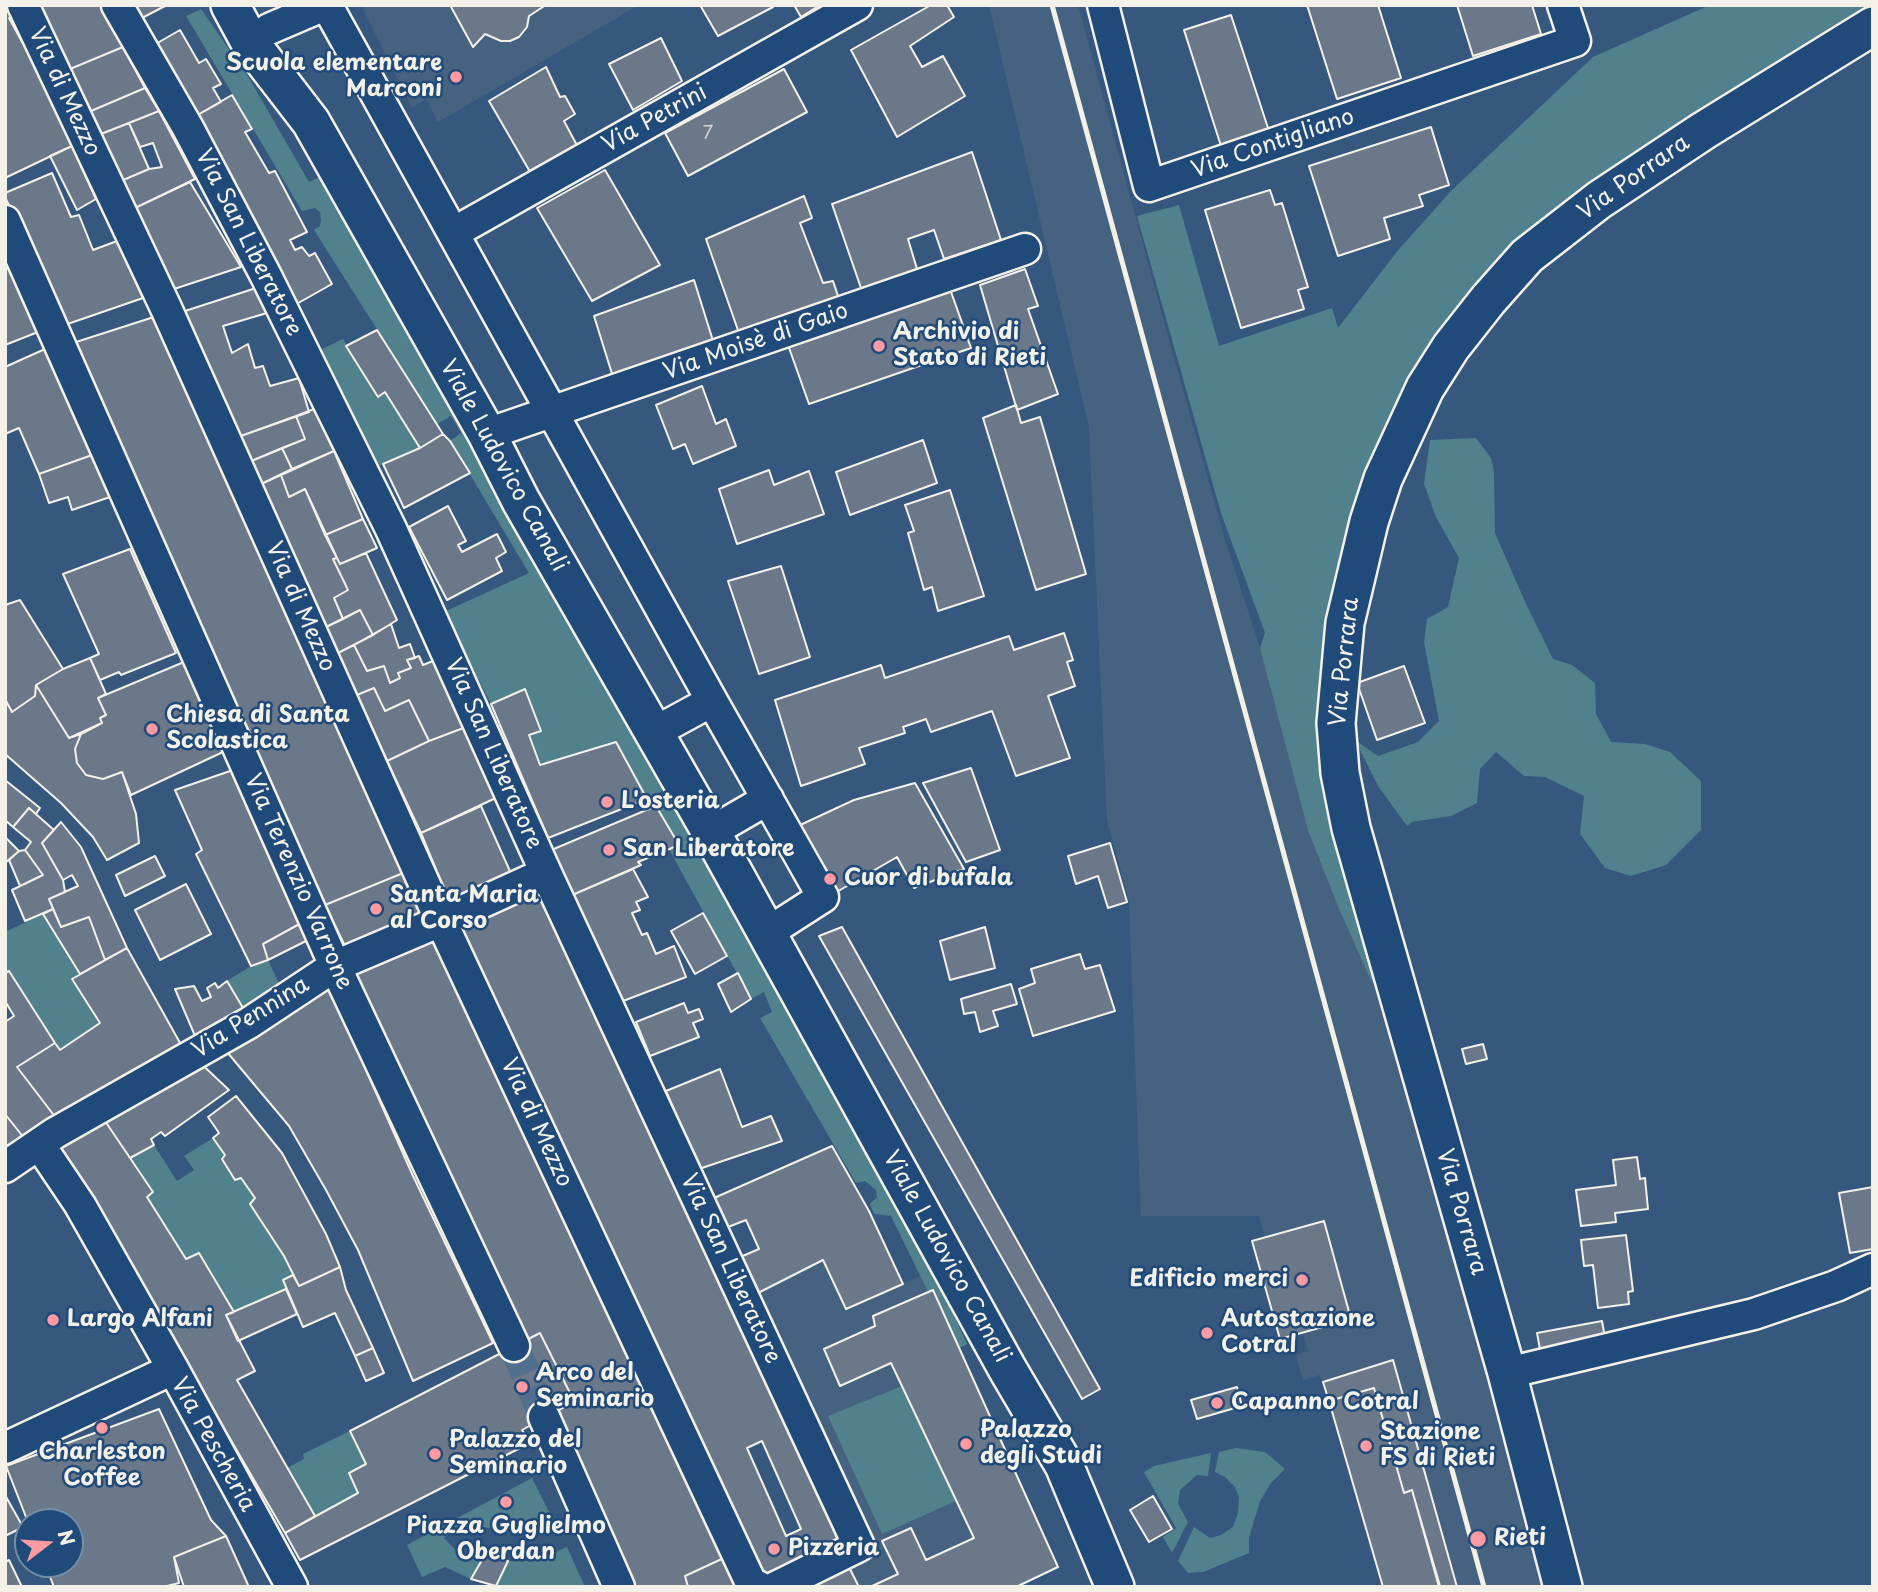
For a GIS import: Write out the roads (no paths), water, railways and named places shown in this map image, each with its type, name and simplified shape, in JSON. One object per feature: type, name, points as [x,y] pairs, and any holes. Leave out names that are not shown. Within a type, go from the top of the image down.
[{"type":"street","name":"Via di Mezzo","points":[[23,5],[166,308],[441,921],[751,1583],[759,1587]]},
{"type":"street","name":"Via San Liberatore","points":[[117,5],[188,128],[266,276],[385,516],[546,873],[859,1546],[776,1587]]},
{"type":"street","name":"Viale Ludovico Canali","points":[[230,5],[251,44],[312,122],[521,501],[711,832],[1008,1370],[1064,1465],[1112,1586]]},
{"type":"street","name":"Via Petrini","points":[[453,233],[858,5]]},
{"type":"street","name":"Via Contigliano","points":[[1103,5],[1149,186],[1575,41],[1563,5]]},
{"type":"street","points":[[312,122],[263,17],[318,8],[330,10],[823,897],[767,933]]},
{"type":"street","name":"Via Porrara","points":[[1563,1587],[1507,1373],[1351,828],[1340,773],[1336,723],[1345,624],[1368,522],[1383,479],[1425,388],[1451,347],[1488,299],[1527,256],[1600,200],[1703,131],[1873,26]]},
{"type":"street","name":"Via Terenzio Varrone","points":[[5,221],[335,965],[514,1346]]},
{"type":"street","name":"Via Moisè di Gaio","points":[[486,434],[1025,249]]},
{"type":"street","points":[[655,732],[712,701]]},
{"type":"street","points":[[711,832],[768,799]]},
{"type":"street","name":"Via Pennina","points":[[5,1167],[66,1127],[249,1023],[335,965],[546,873]]},
{"type":"street","points":[[39,1144],[80,1205],[173,1369]]},
{"type":"street","points":[[1507,1373],[1754,1314],[1836,1286],[1873,1269]]},
{"type":"street","name":"Via Pescheria","points":[[8,1447],[173,1369],[287,1578]]},
{"type":"street","points":[[544,1418],[619,1587]]},
{"type":"tunnel","points":[[514,1346],[544,1417]]},
{"type":"railway","points":[[1052,5],[1484,1587]]},
{"type":"place","name":"Scuola elementare Marconi","points":[[456,77]]},
{"type":"place","name":"Archivio di Stato di Rieti","points":[[879,346]]},
{"type":"place","name":"Chiesa di Santa Scolastica","points":[[152,729]]},
{"type":"place","name":"L'osteria","points":[[607,802]]},
{"type":"place","name":"San Liberatore","points":[[609,850]]},
{"type":"place","name":"Cuor di bufala","points":[[830,879]]},
{"type":"place","name":"Santa Maria al Corso","points":[[376,909]]},
{"type":"place","name":"Edificio merci","points":[[1302,1280]]},
{"type":"place","name":"Largo Alfani","points":[[53,1320]]},
{"type":"place","name":"Autostazione Cotral","points":[[1207,1333]]},
{"type":"place","name":"Arco del Seminario","points":[[522,1387]]},
{"type":"place","name":"Capanno Cotral","points":[[1217,1403]]},
{"type":"place","name":"Charleston Coffee","points":[[102,1428]]},
{"type":"place","name":"Palazzo degli Studi","points":[[966,1444]]},
{"type":"place","name":"Stazione FS di Rieti","points":[[1366,1446]]},
{"type":"place","name":"Palazzo del Seminario","points":[[435,1454]]},
{"type":"place","name":"Piazza Guglielmo Oberdan","points":[[506,1502]]},
{"type":"place","name":"Rieti","points":[[1478,1539]]},
{"type":"place","name":"Pizzeria","points":[[774,1549]]}]
